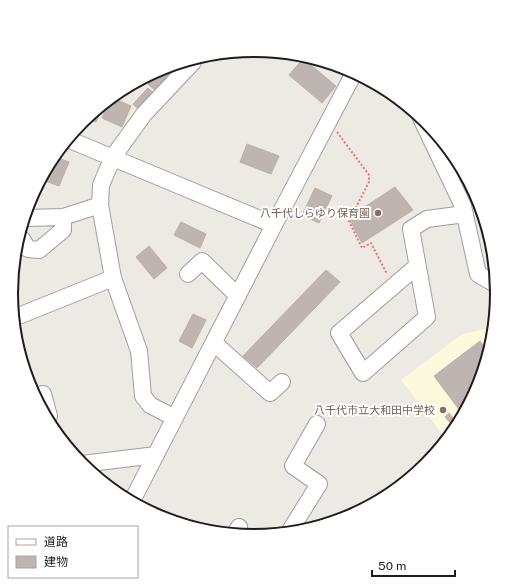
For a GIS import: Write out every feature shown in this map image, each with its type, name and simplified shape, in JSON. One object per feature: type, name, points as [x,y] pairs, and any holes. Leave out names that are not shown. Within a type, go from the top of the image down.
[{"type":"street","points":[[175,418],[150,405],[143,396],[139,351],[113,278],[100,205],[101,185],[113,157],[144,114],[180,69]]},
{"type":"street","points":[[135,496],[351,78]]},
{"type":"street","points":[[431,137],[463,206],[478,274],[489,281]]},
{"type":"street","points":[[73,141],[274,226]]},
{"type":"street","points":[[31,218],[63,217],[100,205]]},
{"type":"street","points":[[417,266],[338,333],[362,373],[426,318],[411,229],[427,219],[464,214]]},
{"type":"street","points":[[24,242],[28,249],[39,250],[63,230],[63,217]]},
{"type":"street","points":[[188,274],[202,261],[238,296]]},
{"type":"street","points":[[19,316],[113,278]]},
{"type":"street","points":[[214,343],[270,393],[282,382]]},
{"type":"street","points":[[43,394],[45,403]]},
{"type":"street","points":[[295,525],[319,484],[293,466],[317,424]]},
{"type":"street","points":[[90,463],[156,455]]},
{"type":"path","points":[[329,121],[369,175],[369,182],[349,221],[362,248],[371,243],[394,286]]},
{"type":"shaded area","name":"八千代市立大和田中学校","points":[[487,329],[482,354],[472,383],[466,397],[443,435],[401,380],[462,334]]},
{"type":"shaded area","name":"八千代市立大和田中学校","points":[[441,436],[428,453],[434,443]]},
{"type":"building","points":[[300,62],[310,64],[336,86],[322,103],[289,75]]},
{"type":"building","points":[[168,74],[172,78],[158,93],[148,84],[151,81]]},
{"type":"building","points":[[148,88],[157,96],[142,112],[133,104]]},
{"type":"building","points":[[118,100],[131,106],[122,127],[102,118],[106,110]]},
{"type":"building","points":[[99,115],[96,122],[93,121]]},
{"type":"building","points":[[247,144],[279,156],[271,174],[240,162]]},
{"type":"building","points":[[60,159],[69,162],[59,186],[46,181]]},
{"type":"building","points":[[395,187],[413,210],[362,243],[350,220],[358,215],[357,212]]},
{"type":"building","points":[[315,188],[332,196],[319,223],[302,215]]},
{"type":"building","points":[[181,222],[206,234],[200,248],[174,235]]},
{"type":"building","points":[[149,246],[167,268],[154,279],[136,257]]},
{"type":"building","points":[[326,270],[340,282],[257,368],[243,356]]},
{"type":"building","points":[[193,314],[206,320],[192,348],[179,341]]},
{"type":"building","points":[[480,341],[484,346],[472,383],[459,409],[434,376]]},
{"type":"building","points":[[449,413],[453,419],[450,423],[445,417]]},
{"type":"place","name":"八千代しらゆり保育園","points":[[378,213]]},
{"type":"place","name":"八千代市立大和田中学校","points":[[443,410]]}]
